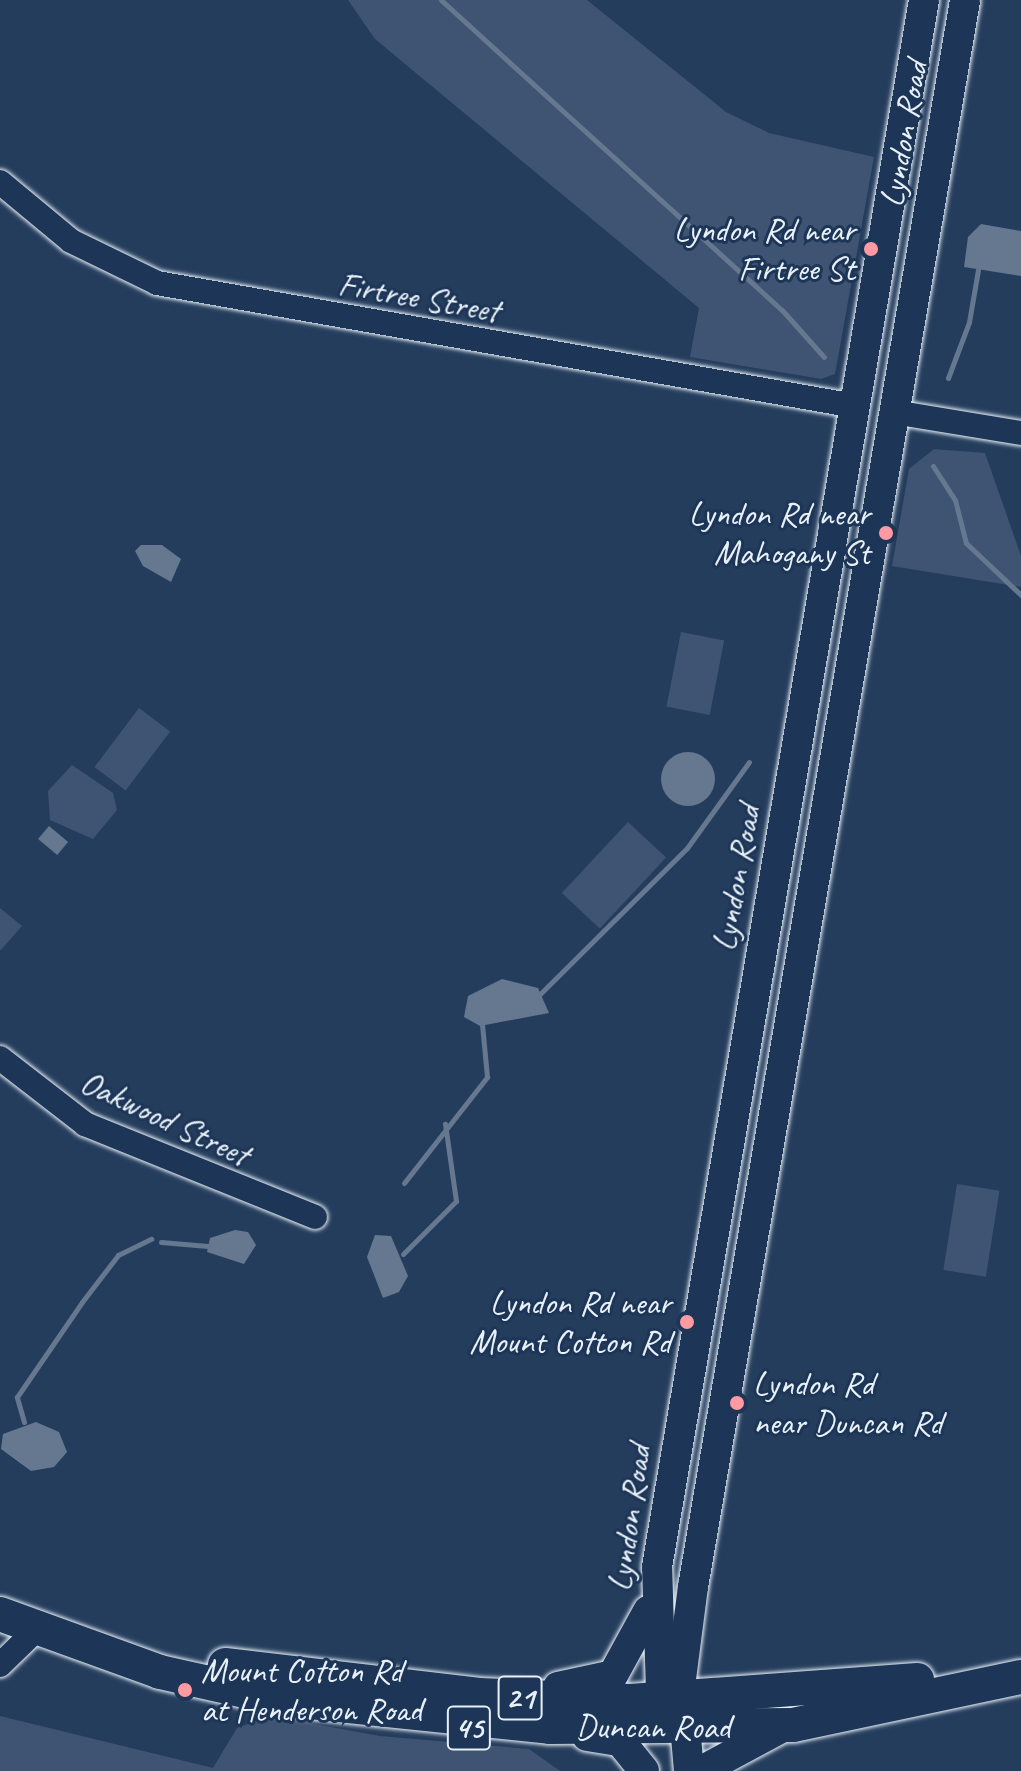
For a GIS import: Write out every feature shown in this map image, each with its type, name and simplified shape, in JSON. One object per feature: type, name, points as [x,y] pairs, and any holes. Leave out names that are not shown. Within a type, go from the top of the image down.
[{"type":"highway","name":"21","points":[[0,1614],[36,1630],[160,1672],[281,1699]]},
{"type":"highway","name":"21","points":[[78,1644],[360,1683],[672,1716]]},
{"type":"highway","name":"Duncan Road","points":[[672,1716],[1021,1670]]},
{"type":"highway","name":"Duncan Road","points":[[281,1699],[672,1716],[793,1725],[1021,1677]]},
{"type":"main road","name":"Lyndon Road","points":[[672,1716],[657,1567],[924,0]]},
{"type":"main road","name":"Lyndon Road","points":[[669,1771],[672,1716],[693,1587],[730,1390],[965,0]]},
{"type":"main road","points":[[855,406],[894,412]]},
{"type":"main road","points":[[689,1383],[730,1390]]},
{"type":"main road","points":[[360,1683],[595,1685],[613,1675],[640,1638],[657,1567]]},
{"type":"main road","name":"45","points":[[281,1699],[375,1719],[610,1737],[629,1746],[644,1771]]},
{"type":"main road","points":[[672,1716],[689,1771]]},
{"type":"main road","points":[[701,1771],[739,1744],[793,1725]]},
{"type":"street","name":"Firtree Street","points":[[0,182],[71,241],[157,283],[855,406]]},
{"type":"street","points":[[894,412],[1021,433]]},
{"type":"street","name":"Oakwood Street","points":[[0,1058],[85,1124],[315,1217]]},
{"type":"street","points":[[0,1665],[36,1630]]},
{"type":"shaded area","points":[[348,0],[587,0],[726,112],[769,133],[874,157],[835,374],[821,379],[690,357],[699,308],[375,39]]},
{"type":"shaded area","points":[[981,224],[1021,231],[1021,276],[964,267],[968,237]]},
{"type":"shaded area","points":[[934,449],[985,453],[1021,556],[1021,587],[892,566],[909,469]]},
{"type":"shaded area","points":[[141,545],[162,545],[181,559],[171,582],[143,566],[135,551]]},
{"type":"shaded area","points":[[681,632],[724,640],[710,715],[666,707]]},
{"type":"shaded area","points":[[139,708],[170,731],[126,791],[94,767]]},
{"type":"shaded area","points":[[688,752],[707,760],[715,779],[707,798],[688,806],[669,798],[661,779],[669,760]]},
{"type":"shaded area","points":[[72,765],[113,793],[117,810],[93,839],[50,820],[48,791]]},
{"type":"shaded area","points":[[628,822],[666,857],[600,928],[562,893]]},
{"type":"shaded area","points":[[49,826],[68,842],[57,855],[38,839]]},
{"type":"shaded area","points":[[0,908],[22,926],[0,951]]},
{"type":"shaded area","points":[[502,979],[538,988],[549,1013],[480,1026],[464,1017],[468,996]]},
{"type":"shaded area","points":[[957,1184],[999,1191],[986,1277],[943,1270]]},
{"type":"shaded area","points":[[235,1230],[248,1232],[256,1245],[244,1264],[207,1252],[210,1238]]},
{"type":"shaded area","points":[[375,1235],[391,1236],[408,1276],[399,1292],[383,1298],[367,1257]]},
{"type":"shaded area","points":[[36,1422],[59,1432],[67,1452],[54,1467],[31,1471],[1,1449],[3,1434]]},
{"type":"shaded area","points":[[0,1716],[213,1768],[237,1728],[270,1716],[380,1736],[529,1749],[560,1771],[0,1771]]},
{"type":"waterway","points":[[441,0],[782,310],[824,357]]},
{"type":"waterway","points":[[948,378],[969,322],[978,270]]},
{"type":"waterway","points":[[933,466],[955,500],[966,543],[1021,595]]},
{"type":"waterway","points":[[537,997],[687,848],[749,762]]},
{"type":"waterway","points":[[404,1183],[487,1077],[482,1024]]},
{"type":"waterway","points":[[403,1254],[456,1201],[445,1124]]},
{"type":"waterway","points":[[24,1422],[17,1397],[82,1302],[118,1255],[151,1239]]},
{"type":"waterway","points":[[161,1242],[208,1246]]},
{"type":"place","name":"Lyndon Rd near Firtree St","points":[[871,249]]},
{"type":"place","name":"Lyndon Rd near Mahogany St","points":[[886,533]]},
{"type":"place","name":"Lyndon Rd near Mount Cotton Rd","points":[[687,1322]]},
{"type":"place","name":"Lyndon Rd near Duncan Rd","points":[[737,1403]]},
{"type":"place","name":"Mount Cotton Rd at Henderson Road","points":[[185,1690]]}]
